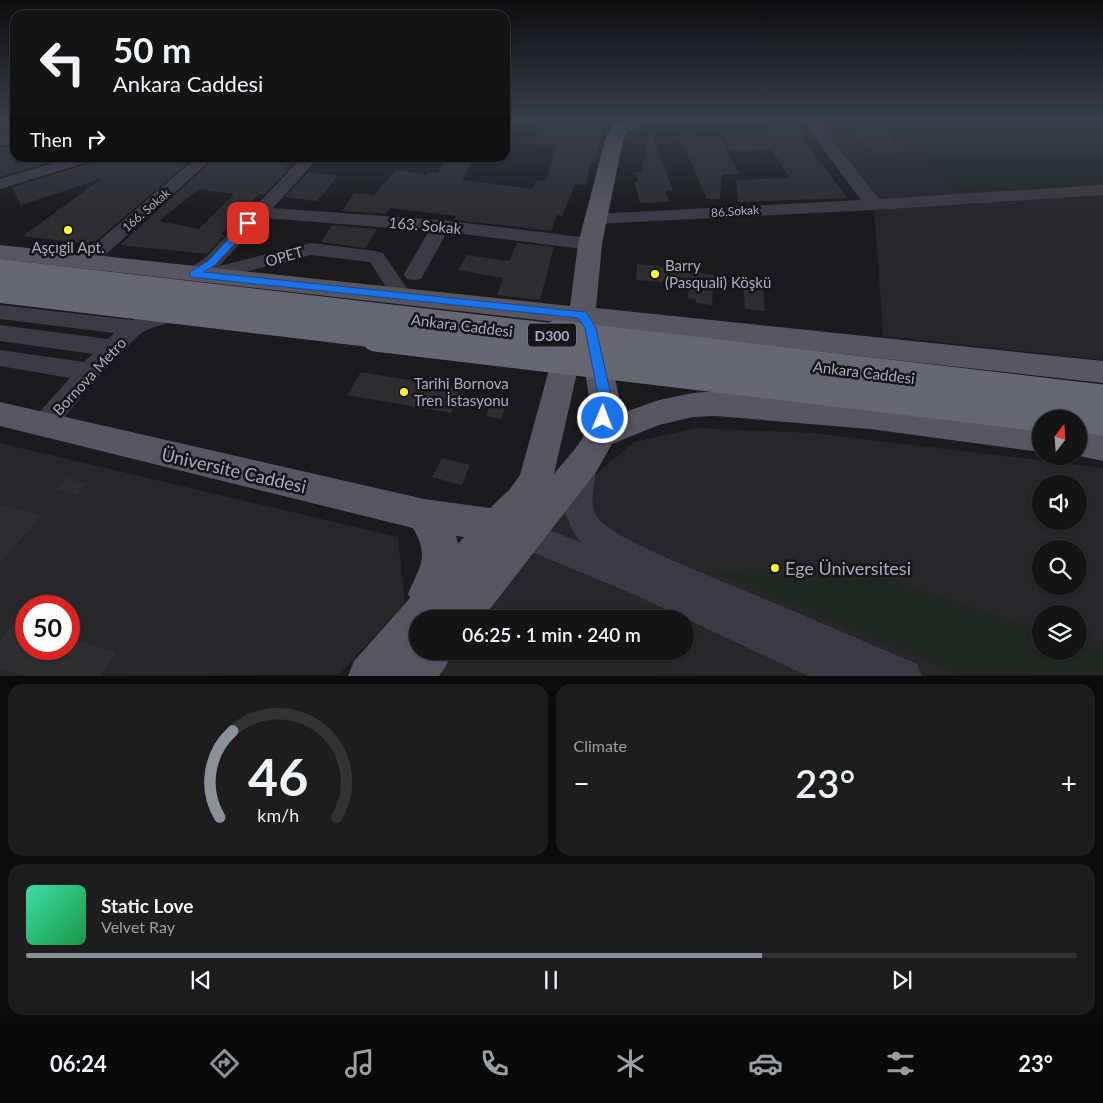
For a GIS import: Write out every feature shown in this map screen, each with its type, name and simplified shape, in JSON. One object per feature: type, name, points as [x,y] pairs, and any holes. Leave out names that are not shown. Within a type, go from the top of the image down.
[{"type":"highway","name":"Ankara Caddesi","points":[[0,271],[1103,400]]},
{"type":"highway","name":"Ankara Caddesi","points":[[0,290],[1032,415]]},
{"type":"highway","points":[[1088,421],[1103,423]]},
{"type":"main road","points":[[510,530],[522,500],[535,480],[569,348],[582,314],[590,244],[611,152]]},
{"type":"main road","name":"Ankara Caddesi","points":[[0,252],[200,275],[834,341],[1103,372]]},
{"type":"main road","points":[[582,314],[590,328],[605,400],[592,448]]},
{"type":"main road","points":[[682,326],[728,340],[742,348],[760,365],[761,374],[754,392],[742,401],[718,405]]},
{"type":"main road","points":[[834,341],[810,348],[801,353],[800,378],[808,392],[818,402],[836,410],[870,417]]},
{"type":"main road","points":[[450,610],[510,530],[592,448],[624,425],[660,413],[692,405],[718,405],[870,417],[1032,438]]},
{"type":"main road","name":"Üniversite Caddesi","points":[[0,414],[53,414],[424,515],[510,530]]},
{"type":"main road","points":[[1088,445],[1103,446]]},
{"type":"main road","points":[[424,515],[439,539],[442,563],[438,610]]},
{"type":"main road","points":[[369,676],[409,647]]},
{"type":"main road","points":[[412,676],[420,660]]},
{"type":"street","points":[[833,152],[874,205]]},
{"type":"street","points":[[0,184],[71,162]]},
{"type":"street","name":"166. Sokak","points":[[86,262],[200,162]]},
{"type":"street","name":"Bornova Metro","points":[[53,414],[89,372],[133,328],[160,318],[186,300],[200,275],[306,162]]},
{"type":"street","points":[[0,178],[27,175]]},
{"type":"street","name":"86.Sokak","points":[[596,218],[679,216],[819,205],[874,205],[1103,190]]},
{"type":"street","name":"163. Sokak","points":[[259,212],[441,226],[590,244]]},
{"type":"street","points":[[414,274],[441,226]]},
{"type":"street","name":"OPET","points":[[200,275],[241,268],[311,248],[376,257],[402,296]]},
{"type":"street","points":[[0,276],[186,300]]},
{"type":"street","points":[[0,298],[160,318]]},
{"type":"street","points":[[0,312],[133,328]]},
{"type":"street","points":[[53,414],[104,373],[160,318]]},
{"type":"street","points":[[0,333],[113,348]]},
{"type":"street","points":[[0,358],[89,372]]},
{"type":"street","points":[[592,448],[578,507],[587,528],[599,539],[653,567],[905,676]]},
{"type":"street","points":[[510,530],[646,584],[848,676]]},
{"type":"shaded area","points":[[835,152],[1103,152],[1103,360],[883,336],[874,205]]},
{"type":"shaded area","points":[[914,152],[1103,152],[1103,185],[955,193]]},
{"type":"shaded area","name":"Ege Üniversitesi","points":[[696,428],[813,433],[1032,459],[1032,465],[1078,465],[1103,468],[1103,675],[425,676],[437,660],[694,660],[694,610],[476,610],[556,507],[634,442]]},
{"type":"shaded area","points":[[0,443],[398,537],[405,603],[339,675],[0,676]]},
{"type":"shaded area","points":[[851,568],[1032,626],[1032,660],[1087,660],[1087,643],[1103,648],[1103,675],[960,675],[712,572]]},
{"type":"building","points":[[0,152],[10,152],[10,162],[15,162],[15,164],[23,162],[51,162],[0,177]]},
{"type":"building","points":[[555,152],[598,152],[595,162],[591,161],[586,185],[575,184],[562,216],[557,215],[551,231],[454,220],[456,216],[390,208],[386,214],[342,211],[354,193],[374,195],[396,170],[426,175],[428,172],[438,173],[445,162],[472,162],[462,180],[533,189],[537,180],[546,181]]},
{"type":"building","points":[[646,152],[658,152],[673,190],[665,191],[669,202],[640,203],[634,182],[638,181],[635,172],[642,172]]},
{"type":"building","points":[[686,152],[727,152],[739,174],[722,174],[720,199],[707,199]]},
{"type":"building","points":[[773,152],[812,152],[848,198],[738,202],[736,180],[790,178]]},
{"type":"building","points":[[868,152],[906,152],[869,153]]},
{"type":"building","points":[[189,162],[96,241],[91,241],[87,244],[23,236],[101,179],[21,205],[12,187],[92,163]]},
{"type":"building","points":[[211,162],[292,162],[283,170],[288,170],[264,195],[259,194],[221,234],[225,235],[207,254],[120,245]],"holes":[[[199,189],[234,194],[199,229],[159,221]]]},
{"type":"building","points":[[308,172],[338,176],[317,201],[285,197]]},
{"type":"building","points":[[332,225],[377,229],[365,248],[321,242]]},
{"type":"building","points":[[517,243],[554,247],[540,300],[497,295],[503,278],[458,270],[467,255],[509,261]]},
{"type":"building","points":[[637,264],[714,275],[712,305],[696,303],[696,299],[688,298],[689,285],[636,280]]},
{"type":"building","points":[[743,284],[763,286],[765,311],[745,309]]},
{"type":"building","name":"Tarihi Bornova Tren İstasyonu","points":[[361,372],[461,389],[451,413],[347,395]]},
{"type":"building","points":[[492,399],[507,402],[501,419],[486,416]]},
{"type":"building","points":[[442,458],[470,465],[462,485],[432,477]]},
{"type":"building","points":[[67,478],[87,484],[76,495],[56,489]]},
{"type":"building","points":[[0,505],[42,516],[0,562]]},
{"type":"building","points":[[15,622],[15,660],[80,660],[80,642],[116,653],[100,676],[23,676],[0,668],[0,640]]},
{"type":"place","name":"Aşçıgil Apt.","points":[[68,230]]},
{"type":"place","name":"Barry (Pasquali) Köşkü","points":[[655,274]]},
{"type":"place","name":"Tarihi Bornova Tren İstasyonu","points":[[404,392]]},
{"type":"place","name":"Ege Üniversitesi","points":[[775,568]]},
{"type":"route","points":[[248,223],[211,263],[194,274],[582,314],[590,328],[605,400],[603,418]]}]
